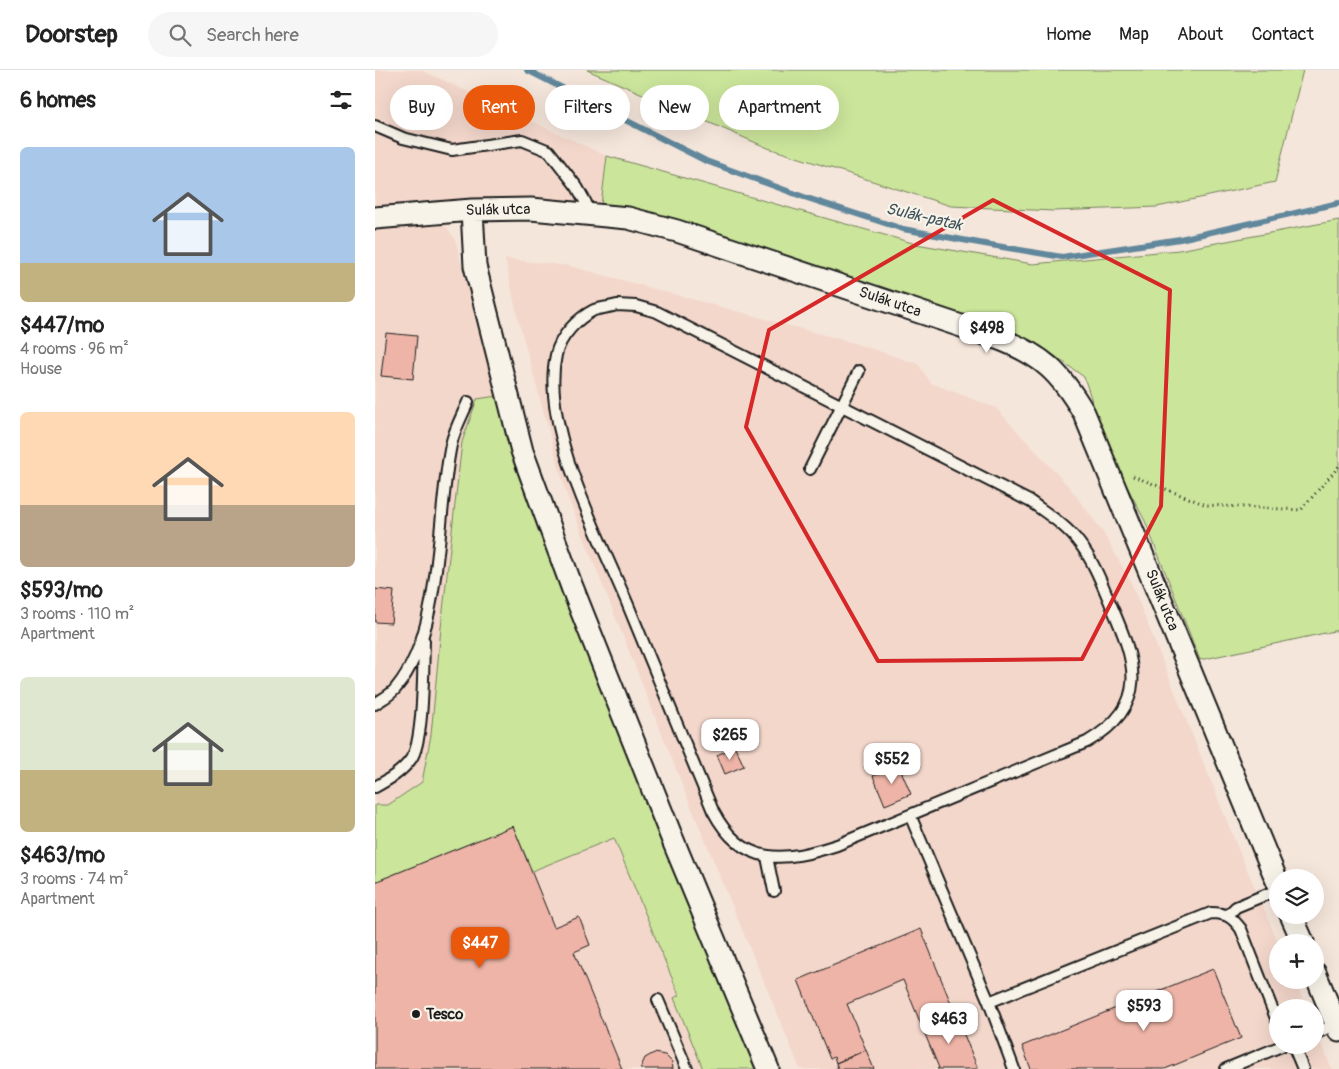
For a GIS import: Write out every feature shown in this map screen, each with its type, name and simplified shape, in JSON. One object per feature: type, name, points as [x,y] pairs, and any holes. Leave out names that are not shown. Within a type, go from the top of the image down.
[{"type":"street","name":"Sulák utca","points":[[375,218],[472,210],[531,209],[628,218],[677,231],[1015,344],[1055,370],[1071,390],[1084,413],[1272,869]]},
{"type":"street","points":[[472,210],[475,266],[522,451],[572,587],[768,1069]]},
{"type":"street","points":[[1321,989],[1337,1028]]},
{"type":"lane","points":[[375,126],[403,138],[452,150],[522,140],[549,151],[577,188],[585,203],[587,213]]},
{"type":"lane","points":[[617,305],[636,306],[657,312],[1031,502],[1063,525],[1080,544],[1095,567],[1127,640],[1132,661],[1133,680],[1128,700],[1120,716],[1105,732],[1087,742],[910,814],[807,854],[785,858],[767,858],[734,842],[721,827],[576,481],[555,415],[553,371],[556,352],[564,337],[576,322],[595,310],[617,305]]},
{"type":"lane","points":[[809,469],[859,371]]},
{"type":"lane","points":[[375,787],[394,776],[412,758],[419,736],[424,633],[432,592],[451,442],[468,402]]},
{"type":"lane","points":[[375,704],[395,689],[413,663],[424,633]]},
{"type":"lane","points":[[910,814],[989,1002],[1014,1069]]},
{"type":"lane","points":[[767,858],[774,891]]},
{"type":"lane","points":[[1228,915],[1236,907],[1269,893]]},
{"type":"lane","points":[[989,1002],[1211,913],[1228,915],[1241,929],[1269,1001]]},
{"type":"lane","points":[[658,1000],[687,1069]]},
{"type":"lane","points":[[1324,1032],[1337,1028]]},
{"type":"lane","points":[[1226,1069],[1269,1051]]},
{"type":"lane","points":[[1297,1054],[1303,1069]]},
{"type":"path","points":[[1106,466],[1206,505],[1301,510],[1339,466]]},
{"type":"highlighted area","points":[[993,200],[1170,290],[1161,506],[1082,659],[878,661],[746,427],[769,330]]},
{"type":"shaded area","points":[[375,70],[421,70],[463,89],[463,130],[535,130],[535,123],[545,127],[545,130],[551,130],[607,156],[601,205],[536,199],[479,198],[436,201],[436,216],[445,224],[455,239],[497,396],[477,399],[451,534],[431,735],[422,782],[388,805],[375,805]]},
{"type":"shaded area","points":[[505,259],[570,266],[857,344],[918,364],[931,383],[996,408],[1070,488],[1103,532],[1130,580],[1237,846],[1275,934],[1269,934],[1269,989],[1298,989],[1302,999],[1269,999],[1269,1054],[1324,1054],[1324,1050],[1332,1069],[800,1069],[687,797],[566,493],[518,319]]},
{"type":"shaded area","points":[[513,826],[532,871],[614,837],[679,996],[674,998],[703,1069],[375,1069],[375,882]]},
{"type":"green space","points":[[587,70],[1303,70],[1275,182],[1157,207],[1053,211],[951,206],[768,148],[726,130],[839,130],[839,85],[719,85],[719,127],[709,123],[709,85],[640,85],[640,93],[630,89],[630,85],[622,85]]},
{"type":"green space","points":[[607,156],[916,244],[1033,264],[1179,250],[1339,220],[1339,630],[1200,660],[1145,521],[1109,452],[1084,377],[1041,346],[601,205]]},
{"type":"green space","points":[[497,396],[506,437],[561,591],[755,1069],[703,1069],[674,998],[679,995],[614,838],[532,871],[513,826],[375,882],[375,805],[388,805],[422,782],[431,735],[462,442],[477,399]]},
{"type":"building","points":[[386,333],[417,336],[413,379],[381,376]]},
{"type":"building","points":[[375,589],[394,591],[391,623],[375,622]]},
{"type":"building","points":[[735,747],[744,766],[725,774],[717,755]]},
{"type":"building","points":[[899,766],[911,794],[885,805],[873,776]]},
{"type":"building","points":[[513,826],[554,927],[579,917],[590,945],[574,952],[622,1069],[375,1069],[375,882]]},
{"type":"building","points":[[921,929],[952,1006],[949,1008],[952,1015],[922,1027],[903,980],[847,1004],[866,1050],[836,1063],[834,1057],[830,1059],[798,980]]},
{"type":"building","points":[[1213,969],[1241,1038],[1165,1069],[1031,1069],[1022,1046]]},
{"type":"building","points":[[952,1015],[954,1021],[958,1020],[978,1069],[937,1069],[939,1068],[922,1027]]},
{"type":"building","points":[[866,1050],[874,1069],[835,1069],[838,1068],[836,1063]]},
{"type":"building","points":[[654,1053],[665,1055],[672,1062],[673,1069],[640,1069],[645,1058]]},
{"type":"waterway","name":"Sulák-patak","points":[[527,70],[706,161],[804,197],[903,229],[1062,257],[1180,239],[1339,203]]},
{"type":"place","name":"Tesco","points":[[416,1014]]}]
